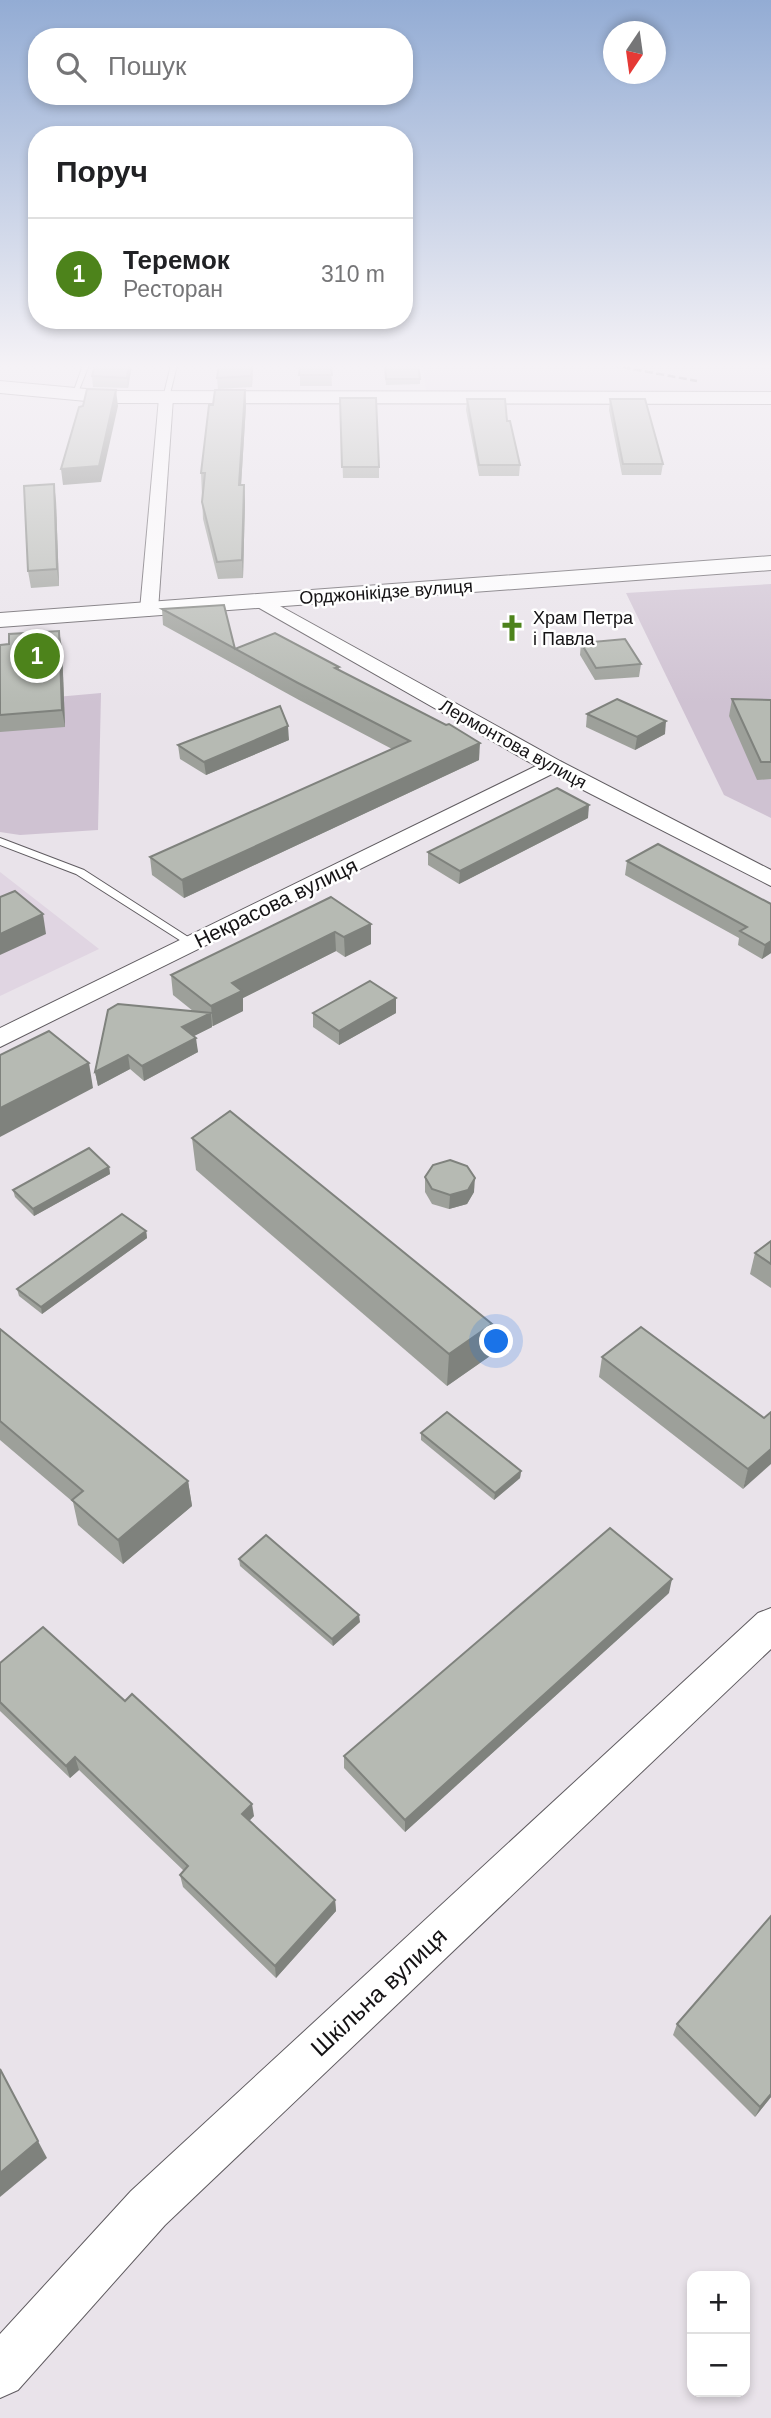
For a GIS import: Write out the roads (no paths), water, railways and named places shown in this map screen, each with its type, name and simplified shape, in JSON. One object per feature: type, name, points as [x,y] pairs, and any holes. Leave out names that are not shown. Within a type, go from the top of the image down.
[{"type":"main road","name":"Орджонікідзе вулиця","points":[[0,620],[771,563]]},
{"type":"street","points":[[149,610],[160,478]]},
{"type":"street","name":"Лермонтова вулиця","points":[[260,601],[552,766],[771,879]]},
{"type":"street","name":"Некрасова вулиця","points":[[0,1039],[552,766]]},
{"type":"street","name":"Шкільна вулиця","points":[[0,2372],[148,2208],[771,1625]]},
{"type":"lane","points":[[0,841],[80,872],[193,944]]},
{"type":"place","name":"Храм Петра і Павла","points":[[512,628]]},
{"type":"place","name":"Теремок","points":[[37,656]]}]
